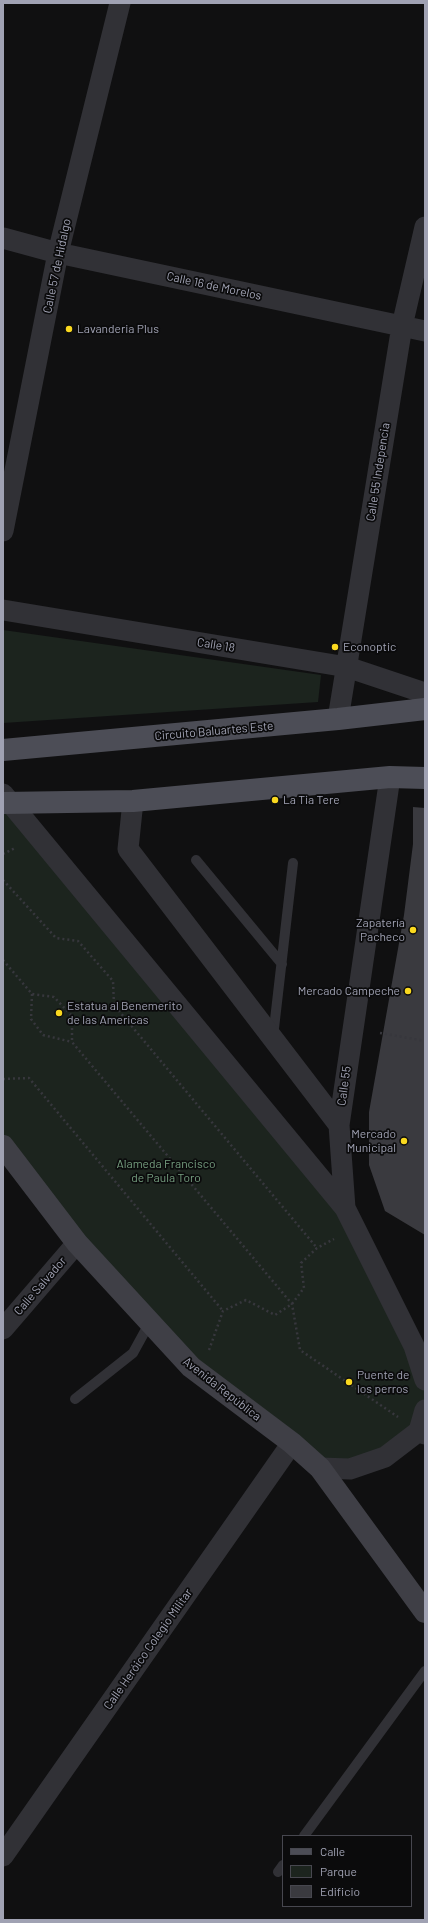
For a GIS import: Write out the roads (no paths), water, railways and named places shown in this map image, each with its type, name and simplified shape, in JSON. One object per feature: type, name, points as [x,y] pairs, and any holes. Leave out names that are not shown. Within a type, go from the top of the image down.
[{"type":"main road","name":"Circuito Baluartes Este","points":[[3,750],[338,719],[425,709]]},
{"type":"main road","points":[[6,800],[133,802],[390,777],[425,778]]},
{"type":"street","name":"Calle 57 de Hidalgo","points":[[3,531],[58,253],[120,3]]},
{"type":"street","name":"Calle 55 Indepencia","points":[[338,719],[402,326],[425,227]]},
{"type":"street","name":"Calle 16 de Morelos","points":[[3,238],[58,253],[425,331]]},
{"type":"street","name":"Calle 18","points":[[3,610],[347,667],[425,693]]},
{"type":"street","name":"Calle 55","points":[[390,777],[339,1125],[345,1208],[414,1346],[425,1380]]},
{"type":"street","points":[[6,800],[345,1208]]},
{"type":"street","points":[[133,802],[128,849],[339,1125]]},
{"type":"street","name":"Avenida República","points":[[3,1146],[77,1243],[191,1367],[292,1443],[320,1468],[425,1612]]},
{"type":"street","name":"Calle Salvador","points":[[3,1329],[77,1243]]},
{"type":"street","points":[[320,1468],[350,1469],[385,1457],[422,1432],[425,1410]]},
{"type":"street","name":"Calle Heróico Colegio Militar","points":[[3,1856],[292,1443]]},
{"type":"lane","points":[[196,860],[282,964]]},
{"type":"lane","points":[[273,1039],[293,863]]},
{"type":"lane","points":[[75,1399],[133,1353],[150,1322]]},
{"type":"lane","points":[[305,1835],[425,1671]]},
{"type":"place","name":"Lavanderia Plus","points":[[69,329]]},
{"type":"place","name":"Econoptic","points":[[335,647]]},
{"type":"place","name":"La Tia Tere","points":[[275,800]]},
{"type":"place","name":"Zapatería Pacheco","points":[[413,930]]},
{"type":"place","name":"Mercado Campeche","points":[[408,991]]},
{"type":"place","name":"Estatua al Benemerito de las Americas","points":[[59,1013]]},
{"type":"place","name":"Mercado Municipal","points":[[404,1141]]},
{"type":"place","name":"Puente de los perros","points":[[349,1382]]},
{"type":"park label","name":"Alameda Francisco de Paula Toro","points":[[166,1171]]}]
